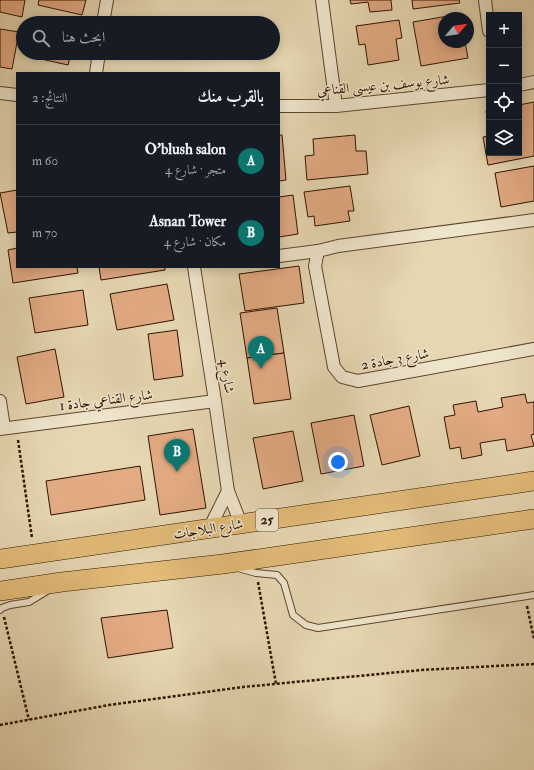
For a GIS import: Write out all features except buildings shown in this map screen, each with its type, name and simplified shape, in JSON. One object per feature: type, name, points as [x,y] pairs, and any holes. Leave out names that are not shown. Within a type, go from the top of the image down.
[{"type":"main road","name":"شارع البلاجات","points":[[0,559],[534,481]]},
{"type":"main road","points":[[1,603],[62,582],[223,564],[534,519]]},
{"type":"street","points":[[104,16],[106,0]]},
{"type":"street","points":[[322,0],[336,106]]},
{"type":"street","points":[[485,0],[487,12]]},
{"type":"street","points":[[96,72],[98,60]]},
{"type":"street","points":[[522,84],[534,82]]},
{"type":"street","name":"شارع يوسف بن عيسى القناعي","points":[[280,106],[336,106],[486,90]]},
{"type":"street","points":[[0,93],[16,95]]},
{"type":"street","points":[[280,256],[318,251],[338,246],[534,220]]},
{"type":"street","name":"شارع 3 جادة 2","points":[[318,251],[315,266],[334,367],[342,377],[358,381],[534,349]]},
{"type":"street","name":"شارع 4","points":[[197,268],[228,490],[241,524]]},
{"type":"street","points":[[0,401],[7,428]]},
{"type":"street","name":"شارع القناعي جادة 1","points":[[7,428],[215,401]]},
{"type":"street","points":[[209,529],[228,490]]},
{"type":"lane","points":[[223,564],[256,573],[277,575],[284,583],[293,615],[306,625],[318,628],[534,595]]},
{"type":"path","points":[[7,428],[35,554]]},
{"type":"path","points":[[256,573],[276,684]]},
{"type":"path","points":[[526,596],[534,639]]},
{"type":"path","points":[[1,603],[29,720]]},
{"type":"path","points":[[0,725],[108,705],[244,687],[422,670],[534,664]]},
{"type":"place","name":"O’blush salon","points":[[261,369]]},
{"type":"place","name":"Asnan Tower","points":[[177,472]]}]
